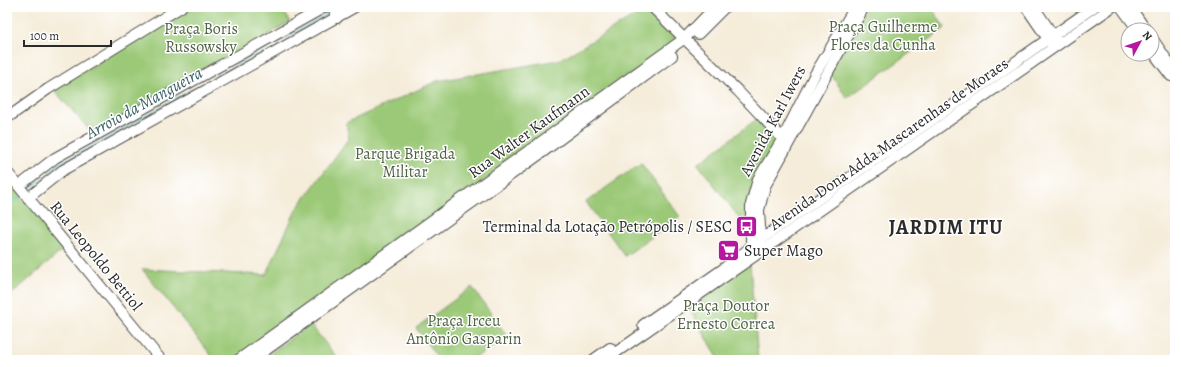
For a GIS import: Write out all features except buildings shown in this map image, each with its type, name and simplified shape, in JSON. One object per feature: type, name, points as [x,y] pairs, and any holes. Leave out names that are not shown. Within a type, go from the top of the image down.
[{"type":"street","points":[[7,118],[48,89],[181,7]]},
{"type":"street","points":[[24,192],[52,170],[55,158],[332,10],[355,7]]},
{"type":"street","points":[[652,7],[687,40],[785,141]]},
{"type":"street","name":"Rua Walter Kaufmann","points":[[687,40],[715,7]]},
{"type":"street","name":"Rua Walter Kaufmann","points":[[246,359],[540,154],[687,40],[725,7]]},
{"type":"street","name":"Avenida Karl Iwers","points":[[761,250],[759,219],[761,199],[765,186],[815,74],[855,7]]},
{"type":"street","name":"Avenida Karl Iwers","points":[[751,258],[751,204],[758,179],[785,141],[864,7]]},
{"type":"street","points":[[1026,7],[1057,46]]},
{"type":"street","points":[[1034,7],[1051,38]]},
{"type":"street","name":"Avenida Dona Adda Mascarenhas de Moraes","points":[[593,360],[723,269],[760,240],[1094,7]]},
{"type":"street","name":"Avenida Dona Adda Mascarenhas de Moraes","points":[[605,360],[1112,7]]},
{"type":"street","points":[[1121,7],[1132,22]]},
{"type":"street","points":[[1130,7],[1140,22]]},
{"type":"street","points":[[24,192],[52,170],[332,10]]},
{"type":"street","points":[[1160,50],[1173,69],[1175,79]]},
{"type":"street","points":[[1160,62],[1168,74],[1175,79]]},
{"type":"street","name":"Rua Leopoldo Bettiol","points":[[7,172],[161,360]]},
{"type":"green space","name":"Praça Boris Russowsky","points":[[193,7],[282,7],[290,22],[94,135],[53,89]]},
{"type":"green space","name":"Praça Guilherme Flores da Cunha","points":[[866,7],[931,7],[945,28],[847,98],[830,73]]},
{"type":"green space","name":"Parque Brigada Militar","points":[[647,9],[679,40],[236,360],[215,360],[142,269],[266,275],[296,210],[349,138],[346,123],[437,81],[559,60]]},
{"type":"green space","points":[[758,118],[778,141],[747,228],[698,164]]},
{"type":"green space","points":[[641,163],[680,217],[625,256],[586,202]]},
{"type":"green space","points":[[7,179],[65,248],[7,298]]},
{"type":"green space","name":"Praça Doutor Ernesto Correa","points":[[750,264],[758,360],[720,360],[688,307]]},
{"type":"green space","name":"Praça Irceu Antônio Gasparin","points":[[472,287],[507,336],[472,360],[439,360],[416,328]]},
{"type":"green space","points":[[310,324],[339,360],[266,360],[264,358]]},
{"type":"waterway","name":"Arroio da Mangueira","points":[[27,191],[58,165],[330,13]]},
{"type":"waterway","name":"Arroio da Mangueira","points":[[7,207],[21,196]]},
{"type":"place","name":"Terminal da Lotação Petrópolis / SESC","points":[[747,227]]},
{"type":"place","name":"Super Mago","points":[[728,251]]},
{"type":"district","name":"JARDIM ITU","points":[[946,227]]}]
